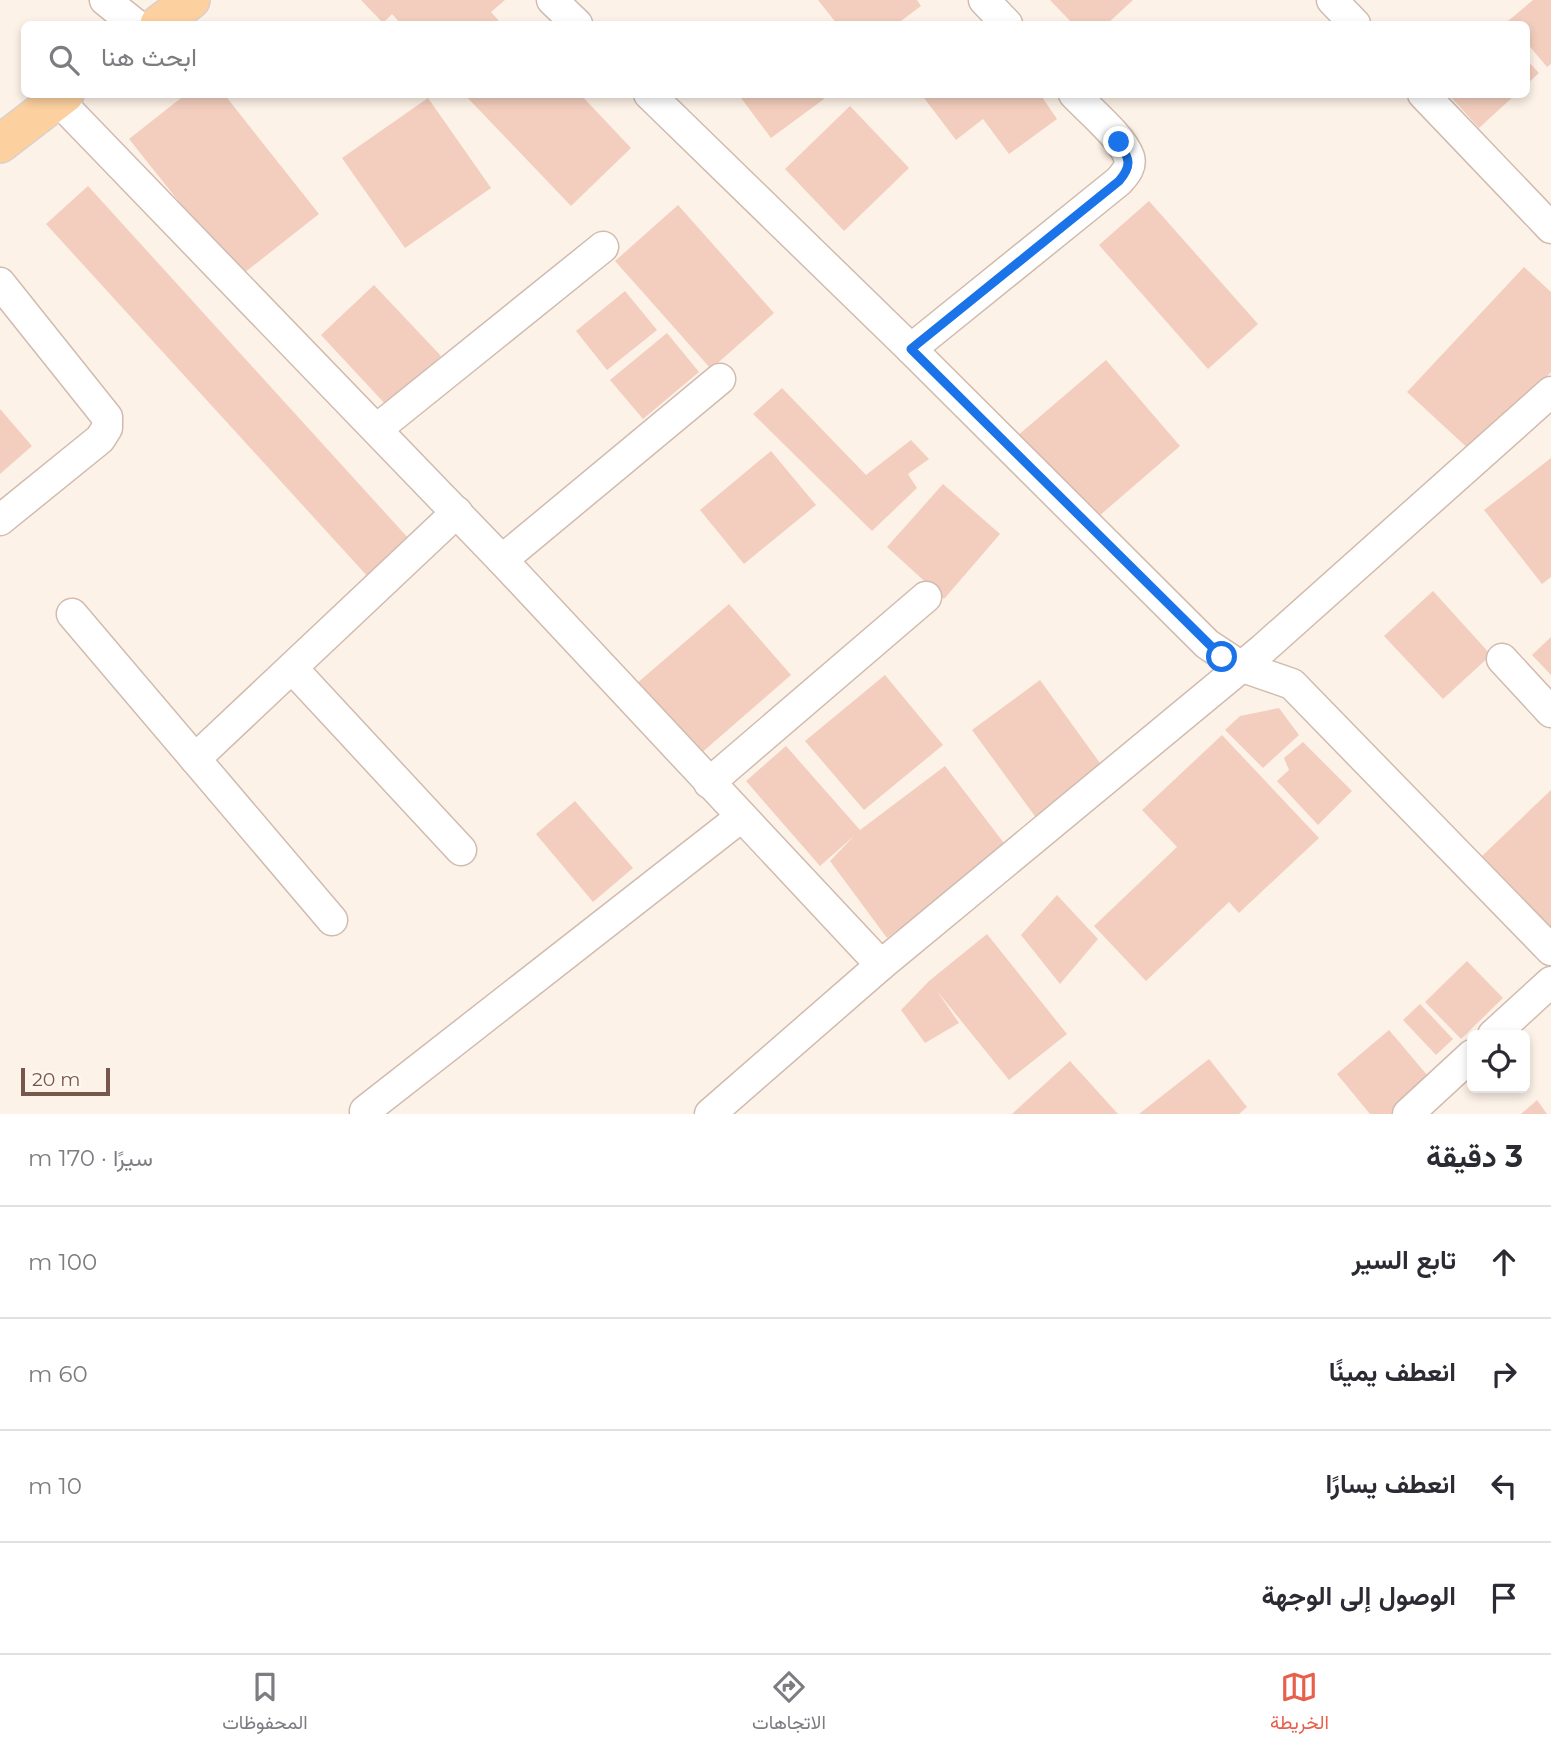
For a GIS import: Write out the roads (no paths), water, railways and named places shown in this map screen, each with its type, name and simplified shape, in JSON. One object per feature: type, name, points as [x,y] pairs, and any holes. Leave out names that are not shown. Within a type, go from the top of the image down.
[{"type":"main road","points":[[163,21],[191,0]]},
{"type":"main road","points":[[0,144],[61,98]]},
{"type":"street","points":[[104,0],[131,21]]},
{"type":"street","points":[[552,0],[574,21]]},
{"type":"street","points":[[984,0],[1004,21]]},
{"type":"street","points":[[1332,0],[1352,21]]},
{"type":"street","points":[[63,98],[457,512],[881,965]]},
{"type":"street","points":[[653,98],[911,349],[1207,644],[1240,666],[1292,684],[1551,950]]},
{"type":"street","points":[[911,349],[1119,181],[1129,169],[1129,158],[1119,142],[1078,98]]},
{"type":"street","points":[[1427,98],[1551,228]]},
{"type":"street","points":[[377,429],[603,247]]},
{"type":"street","points":[[0,283],[107,416],[107,428],[100,439],[0,520]]},
{"type":"street","points":[[502,560],[720,379]]},
{"type":"street","points":[[710,1114],[881,965],[1240,666],[1551,392]]},
{"type":"street","points":[[195,759],[457,512]]},
{"type":"street","points":[[709,783],[926,597]]},
{"type":"street","points":[[72,614],[332,920]]},
{"type":"street","points":[[1503,659],[1551,712]]},
{"type":"street","points":[[292,668],[461,850]]},
{"type":"street","points":[[365,1111],[741,817]]},
{"type":"street","points":[[1498,1030],[1551,982]]},
{"type":"street","points":[[1408,1114],[1467,1060]]}]
